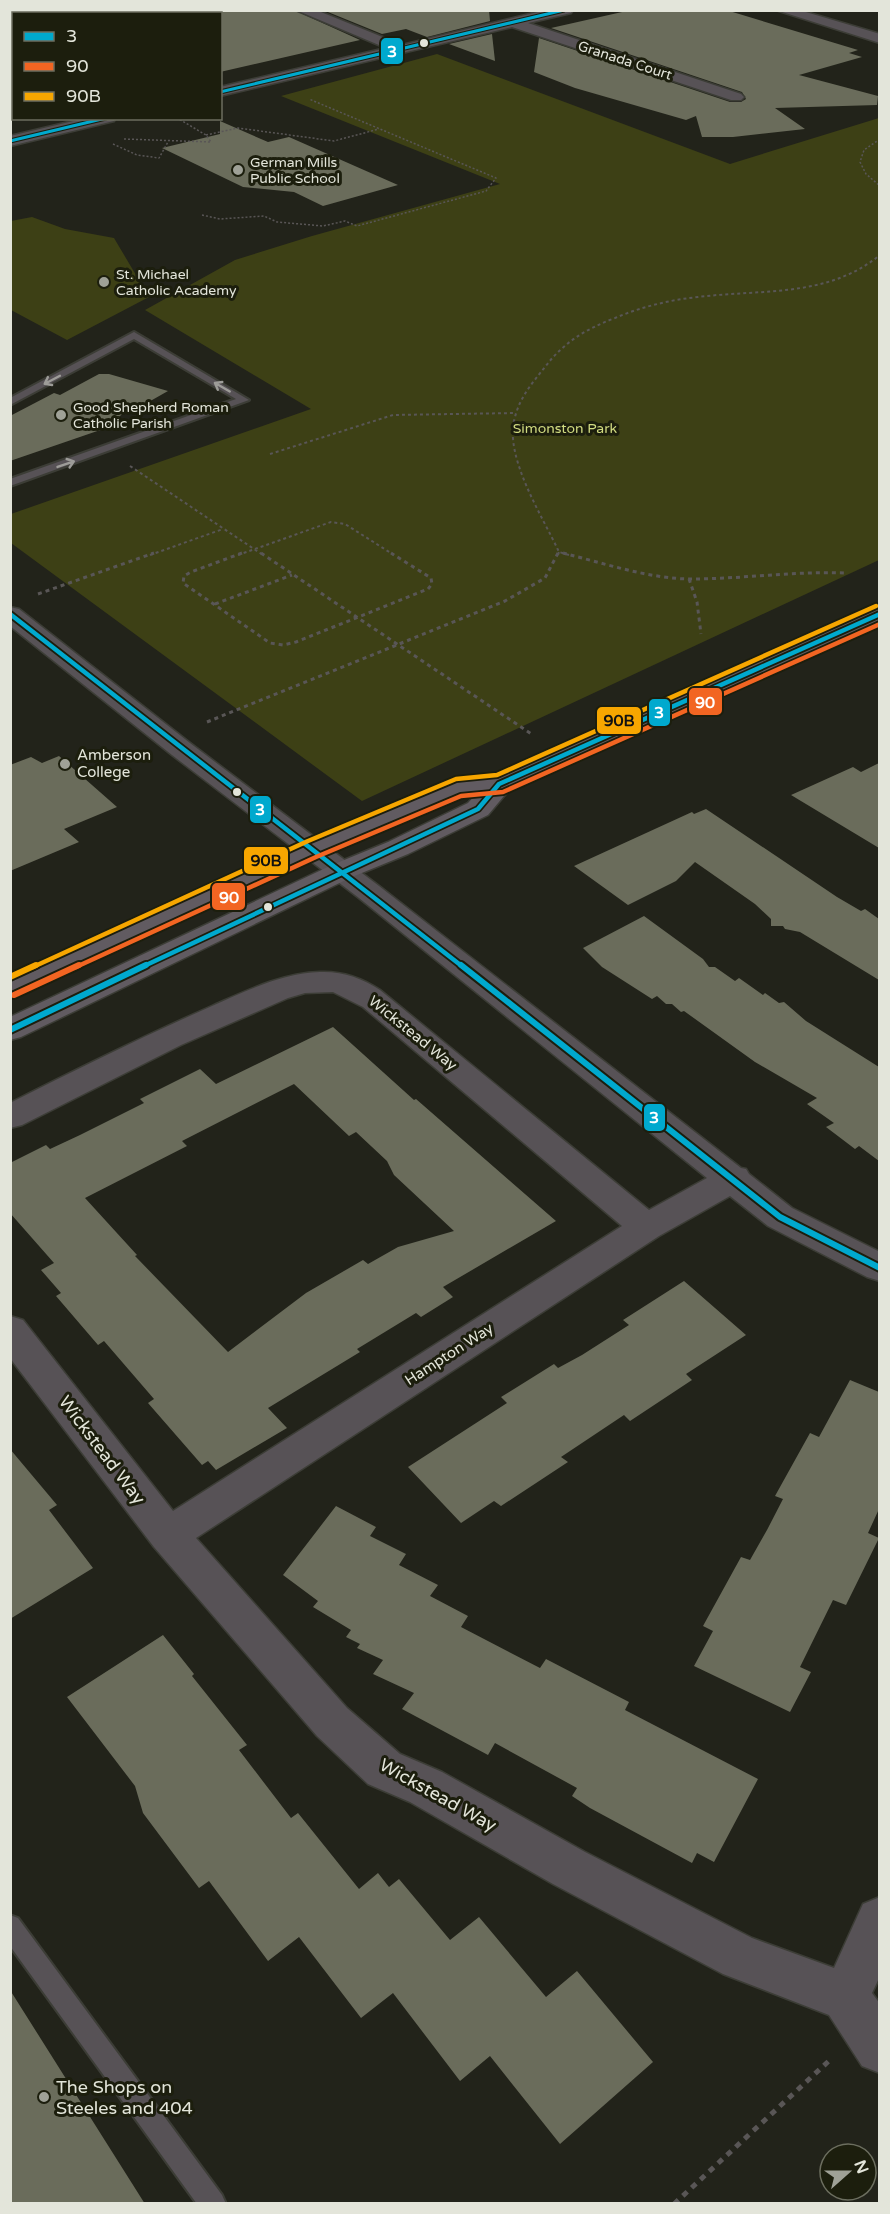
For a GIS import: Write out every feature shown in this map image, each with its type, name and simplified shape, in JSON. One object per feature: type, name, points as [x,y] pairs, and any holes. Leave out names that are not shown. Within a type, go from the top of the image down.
[{"type":"main road","points":[[10,987],[312,849],[459,787],[499,784],[879,614]]},
{"type":"main road","points":[[10,1030],[342,871],[398,848],[478,809],[499,784]]},
{"type":"street","points":[[303,10],[403,50]]},
{"type":"street","points":[[222,92],[566,10]]},
{"type":"street","points":[[783,10],[879,39]]},
{"type":"street","name":"Granada Court","points":[[514,23],[736,98]]},
{"type":"street","points":[[10,141],[99,120]]},
{"type":"street","points":[[10,614],[181,749],[342,871],[734,1178],[780,1217],[879,1268]]},
{"type":"street","name":"Wickstead Way","points":[[10,1116],[171,1035],[272,992],[310,984],[334,982],[356,988],[374,1000],[647,1227]]},
{"type":"street","name":"Hampton Way","points":[[168,1535],[647,1227],[734,1178]]},
{"type":"street","name":"Wickstead Way","points":[[10,1330],[168,1535],[332,1722],[384,1768],[426,1787],[569,1868],[864,2024]]},
{"type":"street","points":[[864,2024],[879,1920]]},
{"type":"lane","points":[[10,402],[134,336],[244,400],[10,483]]},
{"type":"lane","points":[[10,1926],[213,2204]]},
{"type":"path","points":[[202,215],[220,219],[264,216],[277,222],[323,226],[345,221],[357,226],[486,191],[496,178],[307,98]]},
{"type":"path","points":[[123,139],[211,142],[206,135],[180,120]]},
{"type":"path","points":[[206,135],[237,128],[333,141],[380,129]]},
{"type":"path","points":[[879,139],[866,148],[860,160],[861,170],[879,186]]},
{"type":"path","points":[[110,142],[136,155],[159,158],[169,140]]},
{"type":"path","points":[[559,552],[513,441],[516,413],[528,387],[568,341],[619,317],[676,300],[787,289],[839,281],[872,264],[879,255]]},
{"type":"path","points":[[270,454],[393,415],[516,413]]},
{"type":"path","points":[[107,450],[397,643],[562,757]]},
{"type":"path","points":[[331,522],[345,524],[431,578],[432,584],[429,590],[296,642],[283,645],[270,643],[183,583],[184,576],[253,548],[331,522]]},
{"type":"path","points":[[38,594],[223,528]]},
{"type":"path","points":[[559,552],[631,570],[689,579],[817,572],[844,573]]},
{"type":"path","points":[[207,722],[505,601],[545,578],[559,552]]},
{"type":"path","points":[[214,604],[293,575]]},
{"type":"path","points":[[689,579],[698,602],[701,634]]},
{"type":"path","points":[[674,2204],[864,2024]]},
{"type":"green space","name":"Simonston Park","points":[[437,54],[730,164],[879,118],[879,560],[362,801],[11,543],[11,514],[311,409],[145,310],[235,260],[312,236],[500,184],[281,96]]},
{"type":"green space","points":[[32,217],[65,229],[114,238],[149,297],[67,340],[11,310],[11,221]]},
{"type":"building","points":[[152,10],[294,10],[360,40],[222,72],[222,12],[154,12]]},
{"type":"building","points":[[323,10],[489,10],[490,21],[427,37],[406,29],[382,34]]},
{"type":"building","points":[[631,10],[726,10],[858,50],[849,53],[862,57],[799,75],[878,96],[877,105],[775,108],[805,129],[733,137],[702,137],[696,116],[686,120],[575,88],[534,72],[539,38],[730,102],[741,102],[746,99],[742,92],[551,28]]},
{"type":"building","points":[[492,34],[495,61],[449,44]]},
{"type":"building","points":[[220,121],[268,142],[289,137],[398,185],[323,206],[294,192],[243,187],[162,148],[220,134]]},
{"type":"building","name":"Good Shepherd Roman Catholic Parish","points":[[99,374],[109,374],[168,391],[131,412],[123,413],[109,427],[10,461],[10,416],[54,393],[60,395]]},
{"type":"building","points":[[59,756],[117,807],[64,829],[79,842],[10,871],[10,765],[31,757],[42,763]]},
{"type":"building","points":[[879,763],[879,848],[791,795],[853,767],[861,772]]},
{"type":"building","points":[[706,809],[837,897],[861,911],[865,909],[879,919],[879,980],[800,932],[785,929],[783,926],[771,926],[771,919],[755,904],[695,862],[676,881],[628,905],[574,866],[692,812],[694,814]]},
{"type":"building","points":[[644,916],[703,959],[709,967],[715,967],[735,981],[739,978],[779,1003],[784,1002],[806,1021],[879,1067],[879,1161],[859,1146],[855,1149],[826,1127],[834,1123],[807,1104],[817,1098],[755,1062],[684,1011],[681,1012],[672,1004],[666,1004],[657,996],[652,999],[602,967],[583,948]]},
{"type":"building","points":[[333,1027],[414,1100],[416,1099],[556,1221],[443,1287],[453,1297],[421,1317],[416,1313],[357,1349],[360,1352],[268,1408],[287,1428],[216,1470],[208,1461],[202,1465],[148,1403],[154,1399],[104,1341],[98,1345],[56,1296],[61,1293],[41,1270],[54,1263],[10,1213],[10,1163],[46,1145],[50,1149],[80,1135],[144,1103],[140,1099],[200,1069],[216,1084]],"holes":[[[294,1084],[349,1136],[356,1132],[387,1161],[394,1175],[454,1231],[398,1247],[368,1264],[363,1260],[306,1293],[228,1352],[135,1256],[137,1255],[85,1198],[187,1146],[182,1141]]]},
{"type":"building","points":[[684,1281],[746,1335],[686,1374],[692,1380],[630,1421],[624,1415],[561,1457],[568,1462],[501,1506],[494,1501],[461,1523],[408,1467],[507,1403],[501,1397],[554,1364],[558,1368],[582,1355],[629,1325],[623,1320]]},
{"type":"building","points":[[850,1380],[879,1392],[879,1509],[868,1533],[879,1538],[846,1605],[833,1600],[800,1667],[811,1672],[790,1712],[694,1666],[713,1631],[703,1626],[741,1557],[750,1560],[767,1530],[783,1499],[775,1496],[810,1433],[819,1437]]},
{"type":"building","points":[[10,1449],[57,1505],[49,1510],[93,1568],[10,1619]]},
{"type":"building","points":[[336,1506],[376,1527],[370,1536],[406,1554],[399,1565],[438,1585],[430,1596],[468,1616],[461,1627],[540,1668],[546,1659],[629,1702],[625,1710],[758,1779],[714,1862],[697,1853],[692,1863],[590,1808],[572,1796],[577,1788],[495,1743],[488,1755],[402,1709],[414,1693],[373,1674],[383,1660],[357,1648],[360,1644],[346,1637],[351,1630],[313,1607],[318,1601],[283,1575]]},
{"type":"building","points":[[163,1635],[194,1674],[192,1676],[247,1745],[239,1750],[291,1818],[298,1813],[359,1889],[378,1873],[389,1887],[399,1879],[450,1940],[479,1917],[546,1997],[577,1971],[653,2062],[560,2144],[490,2056],[460,2081],[393,1993],[361,2018],[299,1937],[268,1961],[209,1881],[199,1888],[143,1813],[135,1786],[67,1697]]},
{"type":"building","name":"The Shops on Steeles and 404","points":[[10,1990],[145,2204],[10,2204]]},
{"type":"transit line","name":"3","points":[[222,92],[564,10]]},
{"type":"transit line","name":"3","points":[[10,141],[98,120]]},
{"type":"transit line","name":"90B","points":[[10,977],[308,841],[456,779],[497,775],[876,606]]},
{"type":"transit line","name":"3","points":[[10,614],[181,749],[369,892],[780,1217],[880,1268]]},
{"type":"transit line","name":"3","points":[[10,1030],[342,871],[398,848],[478,809],[499,784],[880,614]]},
{"type":"transit line","name":"90","points":[[14,995],[316,857],[461,796],[503,792],[880,624]]},
{"type":"place","name":"German Mills Public School","points":[[238,170]]},
{"type":"place","name":"St. Michael Catholic Academy","points":[[104,282]]},
{"type":"place","name":"Good Shepherd Roman Catholic Parish","points":[[61,415]]},
{"type":"place","name":"Amberson College","points":[[65,764]]},
{"type":"place","name":"The Shops on Steeles and 404","points":[[44,2097]]}]
